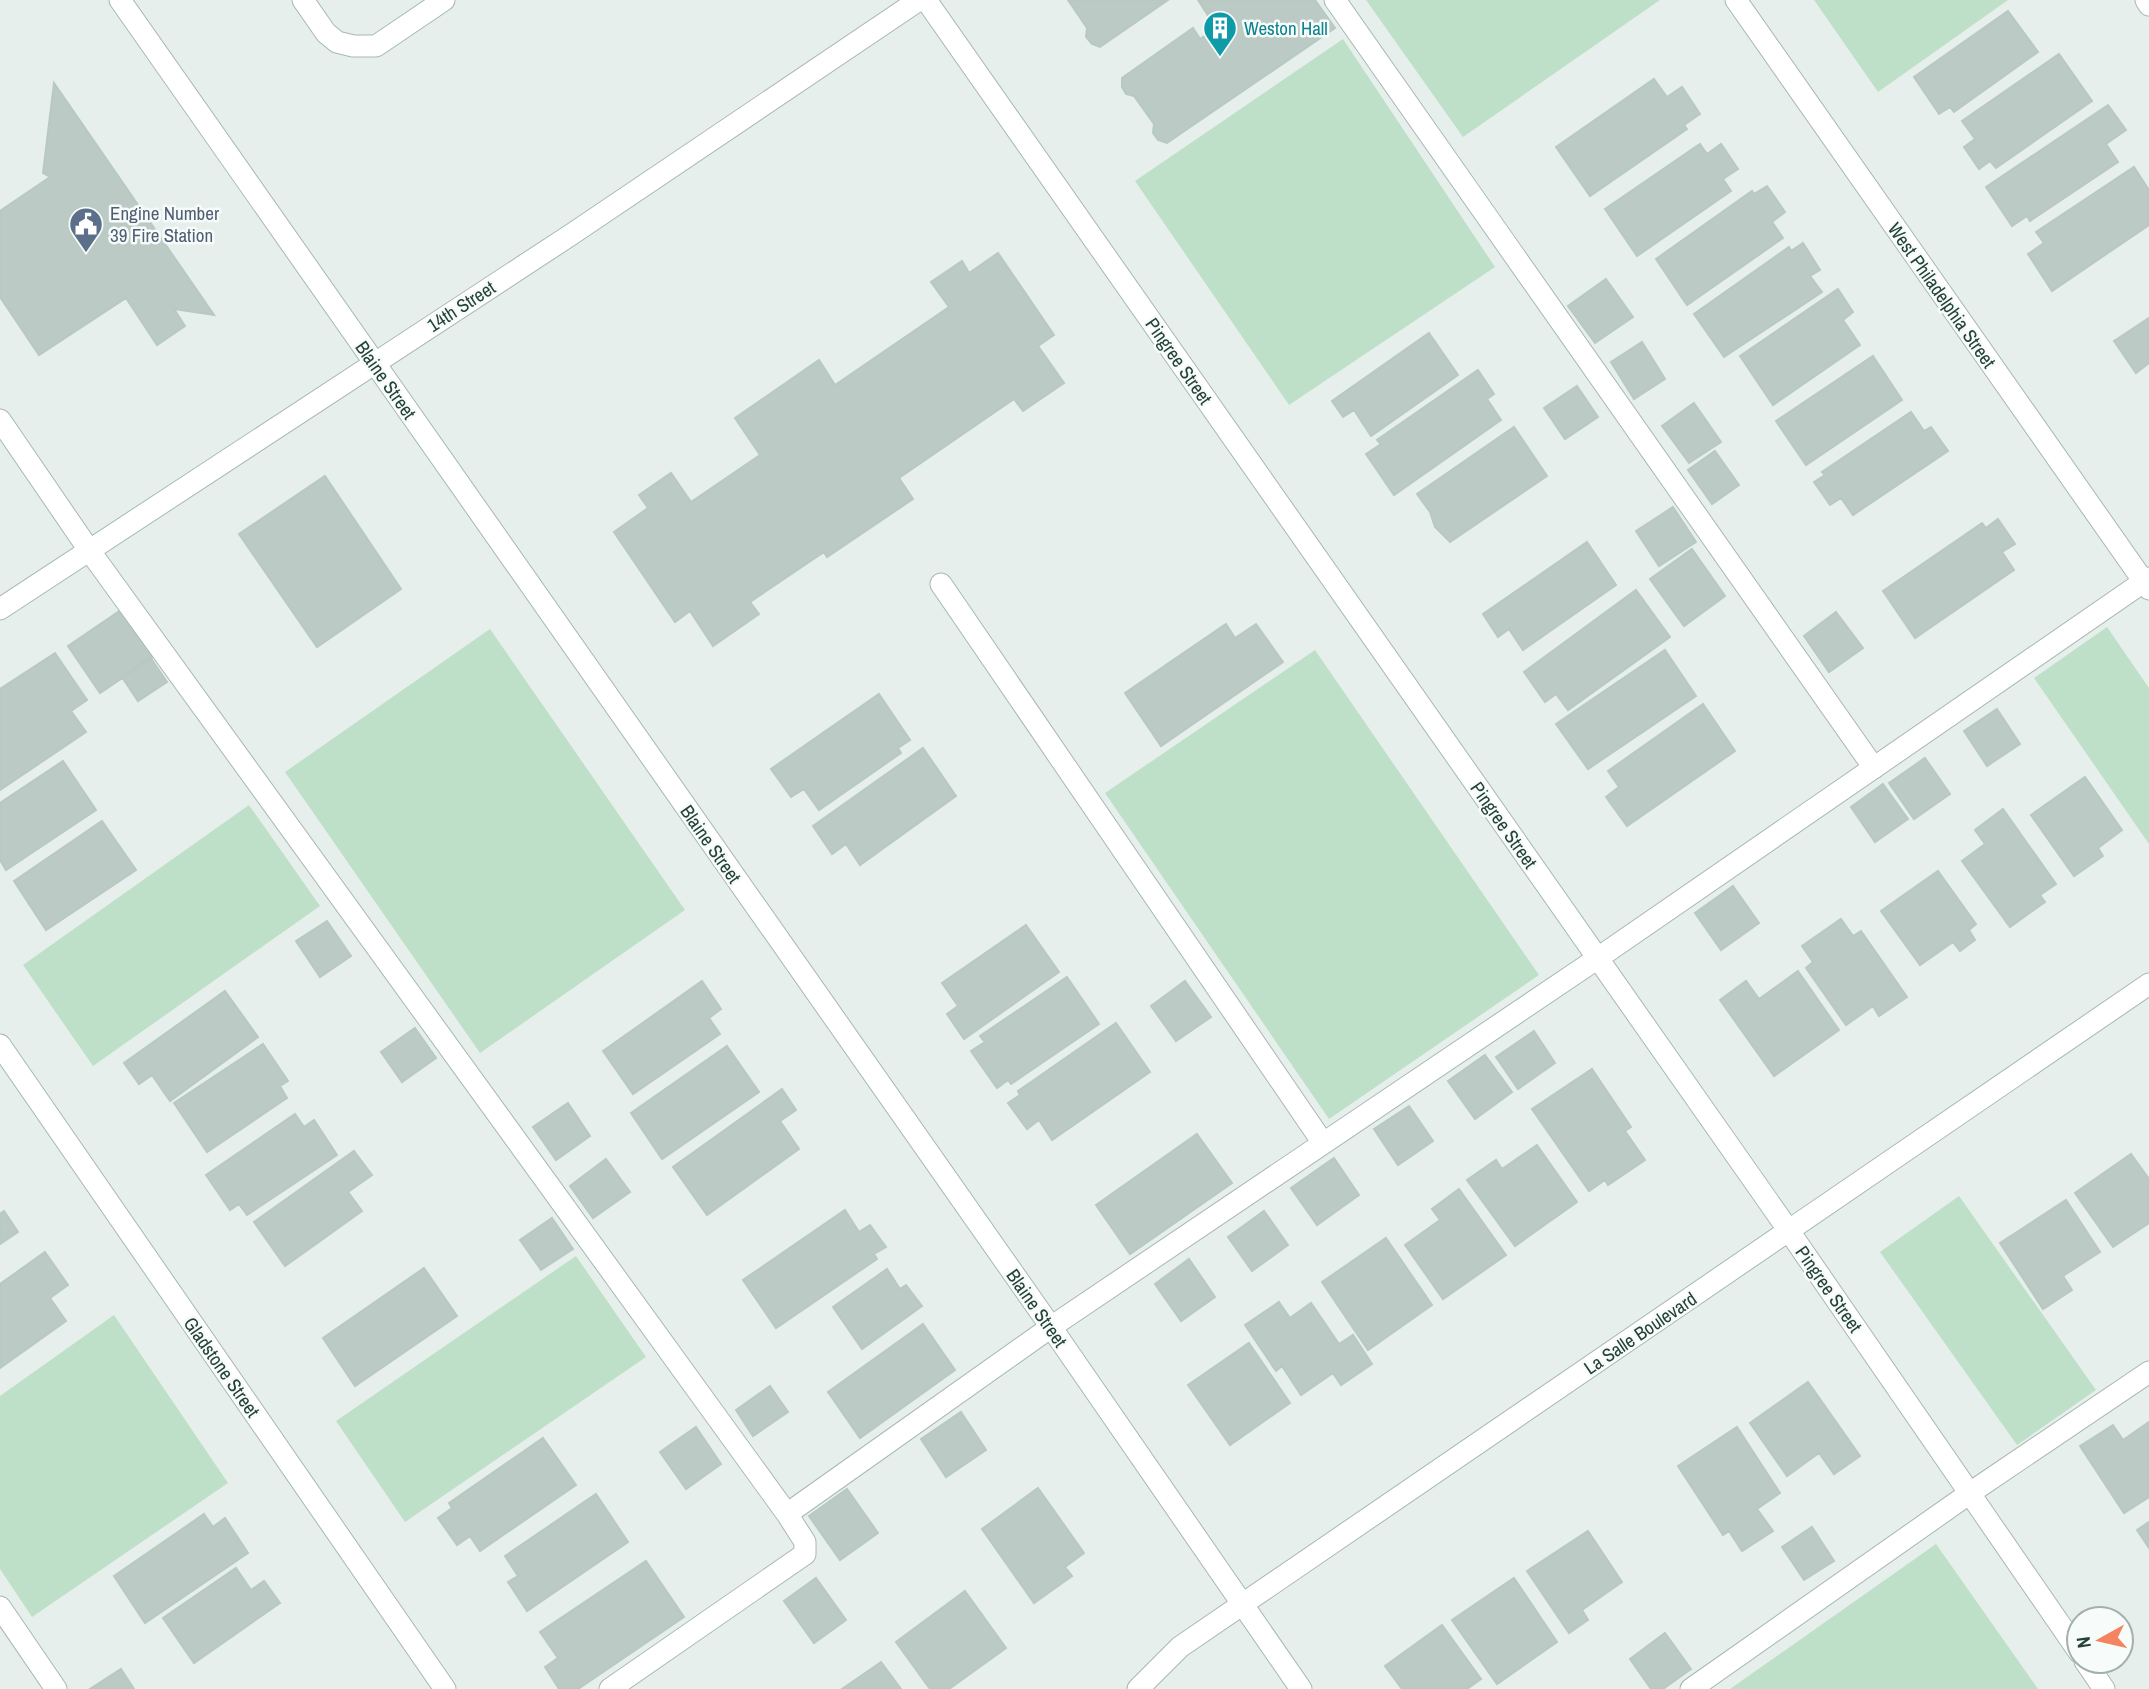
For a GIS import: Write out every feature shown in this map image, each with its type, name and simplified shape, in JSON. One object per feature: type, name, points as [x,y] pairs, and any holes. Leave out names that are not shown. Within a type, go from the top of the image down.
[{"type":"street","name":"Blaine Street","points":[[120,0],[1051,1327],[1301,1689]]},
{"type":"street","points":[[303,0],[326,33],[337,42],[353,46],[376,46],[444,0]]},
{"type":"street","name":"14th Street","points":[[0,609],[583,226],[919,0]]},
{"type":"street","name":"Pingree Street","points":[[926,0],[1789,1231],[2065,1632]]},
{"type":"street","points":[[1335,0],[1874,768]]},
{"type":"street","name":"West Philadelphia Street","points":[[1736,0],[2147,583]]},
{"type":"street","points":[[2146,0],[2149,5]]},
{"type":"street","points":[[0,419],[89,550],[805,1542],[805,1554],[610,1689]]},
{"type":"street","points":[[787,1514],[1051,1327],[2147,583]]},
{"type":"street","points":[[941,584],[1323,1143]]},
{"type":"street","name":"La Salle Boulevard","points":[[1138,1689],[1180,1647],[2149,984]]},
{"type":"street","name":"Gladstone Street","points":[[0,1045],[445,1689]]},
{"type":"street","points":[[1701,1686],[1970,1493],[2149,1372]]},
{"type":"street","points":[[0,1607],[56,1689]]},
{"type":"green space","points":[[1366,0],[1660,0],[1463,137]]},
{"type":"green space","points":[[1814,0],[2008,0],[1878,92]]},
{"type":"green space","points":[[1343,39],[1495,267],[1289,405],[1135,181]]},
{"type":"green space","points":[[2107,627],[2149,688],[2149,844],[2034,678]]},
{"type":"green space","points":[[490,629],[685,910],[480,1053],[285,772]]},
{"type":"green space","points":[[1315,650],[1539,975],[1329,1119],[1105,793]]},
{"type":"green space","points":[[249,805],[320,906],[93,1066],[23,965]]},
{"type":"green space","points":[[1959,1196],[2096,1390],[2017,1445],[1880,1252]]},
{"type":"green space","points":[[576,1256],[646,1357],[405,1522],[336,1421]]},
{"type":"green space","points":[[114,1315],[228,1483],[32,1617],[0,1569],[0,1396]]},
{"type":"green space","points":[[1936,1544],[2038,1689],[1730,1689]]},
{"type":"building","points":[[1068,0],[1168,0],[1100,47],[1092,44],[1086,37],[1087,28]]},
{"type":"building","name":"Weston Hall","points":[[1198,0],[1315,0],[1335,28],[1167,143],[1158,140],[1153,133],[1154,124],[1134,96],[1126,94],[1122,87],[1122,78],[1193,28],[1200,39],[1216,28]]},
{"type":"building","points":[[2008,11],[2038,52],[1954,112],[1950,107],[1939,114],[1914,77]]},
{"type":"building","points":[[2059,54],[2092,101],[1996,168],[1990,161],[1979,169],[1964,147],[1975,139],[1962,121]]},
{"type":"building","points":[[1654,79],[1667,97],[1682,87],[1700,114],[1684,125],[1687,129],[1590,196],[1556,147]]},
{"type":"building","name":"Engine Number 39 Fire Station","points":[[54,83],[214,315],[174,309],[185,326],[157,345],[126,298],[39,355],[0,297],[0,211],[50,177],[43,173]]},
{"type":"building","points":[[2108,105],[2126,130],[2106,144],[2118,162],[2030,221],[2027,216],[2012,226],[1986,187]]},
{"type":"building","points":[[1700,144],[1707,154],[1721,144],[1738,169],[1723,179],[1731,191],[1637,256],[1605,209]]},
{"type":"building","points":[[2134,167],[2149,190],[2149,225],[2052,291],[2028,254],[2044,243],[2036,232]]},
{"type":"building","points":[[1767,186],[1785,212],[1772,222],[1783,238],[1687,305],[1656,259],[1752,191],[1754,194]]},
{"type":"building","points":[[1803,243],[1820,270],[1810,276],[1822,292],[1724,357],[1694,314],[1789,247],[1791,251]]},
{"type":"building","points":[[998,253],[1054,335],[1038,346],[1064,383],[1023,411],[1014,399],[899,478],[913,499],[827,557],[824,552],[750,602],[759,614],[713,646],[690,611],[675,622],[614,532],[648,508],[639,495],[671,473],[691,502],[760,455],[735,418],[819,360],[835,385],[949,307],[931,282],[962,261],[969,273]]},
{"type":"building","points":[[1606,279],[1633,317],[1595,343],[1568,306]]},
{"type":"building","points":[[1838,289],[1853,312],[1843,320],[1860,345],[1773,405],[1740,356]]},
{"type":"building","points":[[2149,318],[2149,363],[2136,373],[2114,341]]},
{"type":"building","points":[[1429,333],[1458,375],[1371,436],[1354,410],[1343,417],[1332,401]]},
{"type":"building","points":[[1642,342],[1665,379],[1634,399],[1611,362]]},
{"type":"building","points":[[1873,356],[1902,400],[1806,465],[1776,421]]},
{"type":"building","points":[[1478,370],[1494,394],[1487,399],[1501,420],[1394,495],[1366,454],[1381,444],[1377,440]]},
{"type":"building","points":[[1577,386],[1598,417],[1565,439],[1544,408]]},
{"type":"building","points":[[1694,403],[1721,442],[1689,463],[1662,426]]},
{"type":"building","points":[[1911,412],[1924,431],[1931,427],[1948,451],[1853,515],[1841,498],[1830,505],[1814,482],[1825,475],[1822,472]]},
{"type":"building","points":[[1514,427],[1547,476],[1450,542],[1435,527],[1430,512],[1417,494]]},
{"type":"building","points":[[1715,451],[1739,485],[1712,504],[1688,470]]},
{"type":"building","points":[[325,476],[401,589],[317,647],[239,534]]},
{"type":"building","points":[[1673,507],[1696,542],[1659,566],[1636,531]]},
{"type":"building","points":[[1998,519],[2015,544],[2002,552],[2014,570],[1915,638],[1883,591],[1982,523],[1986,528]]},
{"type":"building","points":[[1587,542],[1616,585],[1523,650],[1509,629],[1498,637],[1483,614]]},
{"type":"building","points":[[1692,549],[1725,596],[1684,626],[1650,579]]},
{"type":"building","points":[[1636,590],[1670,637],[1568,710],[1556,694],[1545,702],[1524,672]]},
{"type":"building","points":[[124,608],[156,655],[100,693],[68,646]]},
{"type":"building","points":[[1836,612],[1863,648],[1829,672],[1804,636]]},
{"type":"building","points":[[1226,624],[1235,638],[1256,624],[1283,662],[1161,746],[1125,693]]},
{"type":"building","points":[[1665,650],[1696,696],[1588,769],[1556,724]]},
{"type":"building","points":[[55,653],[87,700],[71,711],[86,732],[0,790],[0,689]]},
{"type":"building","points":[[150,657],[167,682],[138,701],[122,677]]},
{"type":"building","points":[[879,694],[910,740],[898,748],[901,753],[819,810],[804,789],[791,797],[771,769]]},
{"type":"building","points":[[1703,704],[1735,751],[1627,826],[1606,797],[1619,787],[1608,771]]},
{"type":"building","points":[[1997,709],[2020,744],[1987,766],[1964,731]]},
{"type":"building","points":[[923,748],[956,796],[860,865],[846,844],[832,854],[813,826]]},
{"type":"building","points":[[1925,758],[1950,794],[1914,819],[1889,783]]},
{"type":"building","points":[[63,761],[96,810],[6,870],[0,860],[0,803]]},
{"type":"building","points":[[2085,777],[2122,830],[2098,848],[2103,856],[2074,876],[2031,815]]},
{"type":"building","points":[[1883,784],[1908,819],[1875,842],[1851,807]]},
{"type":"building","points":[[2003,809],[2056,884],[2040,895],[2045,902],[2010,927],[1962,861],[1985,844],[1975,830]]},
{"type":"building","points":[[102,821],[136,870],[46,930],[14,881]]},
{"type":"building","points":[[1938,871],[1976,924],[1969,930],[1975,940],[1960,951],[1953,942],[1920,965],[1881,911]]},
{"type":"building","points":[[1733,886],[1759,923],[1721,950],[1695,913]]},
{"type":"building","points":[[1841,919],[1853,936],[1861,931],[1907,997],[1879,1016],[1873,1006],[1846,1025],[1806,968],[1813,962],[1802,946]]},
{"type":"building","points":[[327,921],[351,956],[320,977],[296,941]]},
{"type":"building","points":[[1026,925],[1059,972],[964,1039],[947,1014],[958,1006],[942,983]]},
{"type":"building","points":[[1798,971],[1839,1030],[1774,1076],[1720,1000],[1746,981],[1759,999]]},
{"type":"building","points":[[1067,977],[1099,1024],[1011,1084],[1008,1080],[997,1088],[971,1051],[985,1042],[980,1036]]},
{"type":"building","points":[[702,981],[721,1009],[709,1018],[720,1034],[633,1094],[603,1051]]},
{"type":"building","points":[[1185,981],[1211,1017],[1176,1041],[1151,1006]]},
{"type":"building","points":[[225,991],[258,1037],[170,1101],[152,1075],[139,1084],[124,1063]]},
{"type":"building","points":[[1116,1023],[1150,1072],[1052,1140],[1039,1120],[1027,1129],[1008,1103],[1020,1095],[1018,1091]]},
{"type":"building","points":[[415,1028],[436,1058],[402,1082],[381,1052]]},
{"type":"building","points":[[1534,1031],[1555,1063],[1518,1089],[1496,1057]]},
{"type":"building","points":[[263,1044],[288,1081],[280,1086],[287,1098],[207,1152],[174,1103]]},
{"type":"building","points":[[727,1046],[759,1092],[662,1159],[631,1113]]},
{"type":"building","points":[[1485,1055],[1512,1092],[1475,1119],[1448,1081]]},
{"type":"building","points":[[1592,1069],[1631,1127],[1625,1131],[1645,1160],[1608,1185],[1605,1180],[1589,1191],[1532,1109]]},
{"type":"building","points":[[782,1089],[796,1110],[780,1121],[799,1149],[707,1215],[673,1167]]},
{"type":"building","points":[[568,1103],[590,1136],[556,1160],[533,1127]]},
{"type":"building","points":[[1409,1106],[1433,1141],[1398,1165],[1374,1129]]},
{"type":"building","points":[[295,1114],[304,1127],[314,1120],[337,1155],[247,1215],[239,1204],[230,1210],[206,1175]]},
{"type":"building","points":[[1197,1134],[1232,1183],[1130,1254],[1096,1205]]},
{"type":"building","points":[[1537,1145],[1577,1202],[1515,1246],[1467,1180],[1496,1160],[1502,1169]]},
{"type":"building","points":[[354,1151],[372,1175],[348,1192],[362,1211],[285,1266],[254,1222]]},
{"type":"building","points":[[2131,1154],[2149,1179],[2149,1223],[2113,1247],[2075,1193]]},
{"type":"building","points":[[1334,1158],[1359,1195],[1317,1225],[1291,1188]]},
{"type":"building","points":[[606,1159],[630,1192],[593,1218],[570,1186]]},
{"type":"building","points":[[1459,1189],[1506,1255],[1443,1299],[1405,1245],[1440,1220],[1432,1209]]},
{"type":"building","points":[[2066,1200],[2100,1252],[2063,1276],[2072,1290],[2043,1309],[2000,1243]]},
{"type":"building","points":[[845,1210],[859,1232],[870,1225],[886,1247],[874,1254],[877,1259],[776,1328],[743,1280]]},
{"type":"building","points":[[4,1211],[18,1232],[0,1244],[0,1214]]},
{"type":"building","points":[[1264,1211],[1288,1245],[1252,1271],[1228,1237]]},
{"type":"building","points":[[552,1218],[573,1249],[541,1270],[520,1240]]},
{"type":"building","points":[[1386,1238],[1432,1305],[1368,1350],[1322,1282]]},
{"type":"building","points":[[45,1252],[68,1285],[50,1298],[66,1321],[0,1368],[0,1284]]},
{"type":"building","points":[[1189,1259],[1215,1297],[1181,1321],[1155,1284]]},
{"type":"building","points":[[424,1268],[457,1316],[355,1386],[323,1338]]},
{"type":"building","points":[[887,1269],[900,1289],[906,1285],[922,1306],[862,1349],[833,1307]]},
{"type":"building","points":[[1279,1302],[1290,1318],[1311,1303],[1339,1344],[1353,1335],[1372,1364],[1341,1385],[1333,1373],[1301,1395],[1282,1366],[1276,1371],[1245,1325]]},
{"type":"building","points":[[923,1324],[955,1370],[860,1438],[828,1392]]},
{"type":"building","points":[[1249,1343],[1290,1403],[1230,1445],[1188,1385]]},
{"type":"building","points":[[1808,1382],[1860,1456],[1834,1474],[1819,1453],[1787,1476],[1750,1423]]},
{"type":"building","points":[[770,1386],[788,1412],[753,1436],[736,1410]]},
{"type":"building","points":[[961,1412],[986,1450],[946,1477],[921,1439]]},
{"type":"building","points":[[2149,1422],[2149,1497],[2124,1513],[2080,1446],[2113,1425],[2123,1440]]},
{"type":"building","points":[[696,1427],[721,1464],[686,1489],[660,1452]]},
{"type":"building","points":[[1737,1427],[1780,1493],[1757,1509],[1773,1531],[1742,1551],[1729,1531],[1723,1535],[1678,1466]]},
{"type":"building","points":[[543,1438],[576,1485],[480,1551],[470,1536],[457,1545],[438,1518],[452,1508],[449,1503]]},
{"type":"building","points":[[1038,1488],[1084,1553],[1065,1567],[1072,1576],[1034,1603],[982,1529]]},
{"type":"building","points":[[847,1489],[878,1533],[840,1560],[809,1516]]},
{"type":"building","points":[[596,1494],[628,1542],[527,1611],[508,1582],[518,1576],[505,1556]]},
{"type":"building","points":[[204,1514],[213,1527],[225,1518],[248,1553],[145,1623],[114,1576]]},
{"type":"building","points":[[2149,1522],[2149,1548],[2137,1530]]},
{"type":"building","points":[[1812,1527],[1834,1561],[1804,1580],[1782,1547]]},
{"type":"building","points":[[1588,1531],[1622,1582],[1582,1610],[1588,1620],[1569,1633],[1527,1571]]},
{"type":"building","points":[[646,1561],[684,1617],[578,1689],[559,1689],[545,1667],[558,1658],[540,1632]]},
{"type":"building","points":[[236,1568],[251,1590],[264,1581],[280,1603],[194,1663],[163,1618]]},
{"type":"building","points":[[816,1578],[846,1620],[814,1643],[784,1601]]},
{"type":"building","points":[[1514,1578],[1557,1642],[1497,1684],[1452,1620]]},
{"type":"building","points":[[965,1591],[1006,1648],[949,1689],[930,1689],[896,1642]]},
{"type":"building","points":[[1442,1625],[1481,1679],[1467,1689],[1402,1689],[1385,1666]]},
{"type":"building","points":[[1665,1633],[1691,1669],[1663,1689],[1651,1689],[1630,1659]]},
{"type":"building","points":[[881,1662],[901,1689],[842,1689]]},
{"type":"building","points":[[121,1669],[134,1689],[90,1689]]},
{"type":"place","name":"Weston Hall","points":[[1220,58]]},
{"type":"place","name":"Engine Number 39 Fire Station","points":[[86,254]]}]
